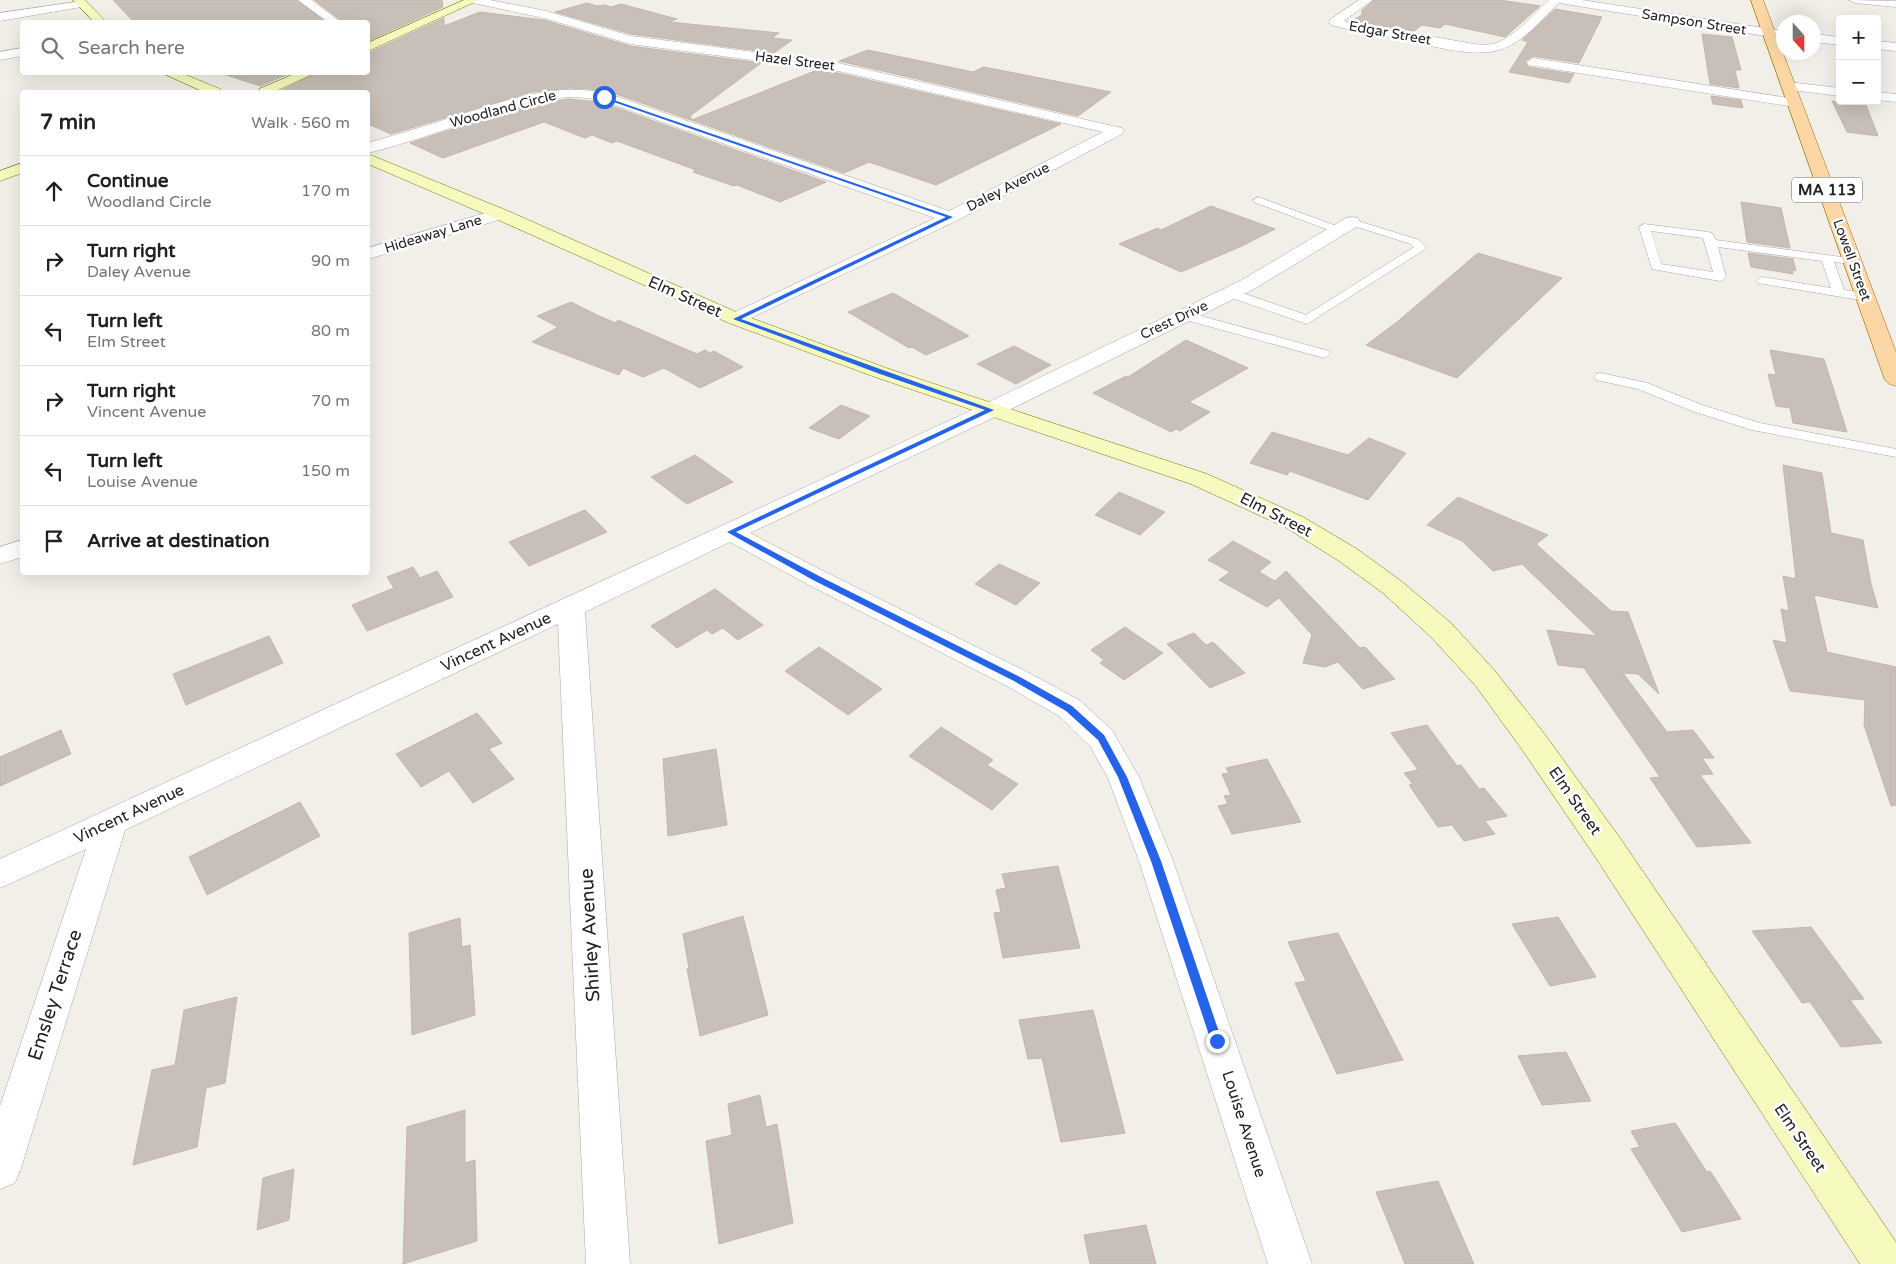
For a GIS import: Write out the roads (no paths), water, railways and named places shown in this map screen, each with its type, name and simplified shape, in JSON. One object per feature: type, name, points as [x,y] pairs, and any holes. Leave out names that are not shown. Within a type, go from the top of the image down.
[{"type":"main road","name":"Lowell Street","points":[[1757,0],[1776,35]]},
{"type":"main road","name":"Lowell Street","points":[[1782,60],[1788,86],[1896,380]]},
{"type":"street","points":[[304,0],[333,20]]},
{"type":"street","points":[[370,45],[473,0]]},
{"type":"street","name":"Hazel Street","points":[[473,0],[546,15],[630,40],[838,67],[1117,131]]},
{"type":"street","name":"Edgar Street","points":[[1366,0],[1335,22],[1449,44],[1483,48],[1498,47],[1537,19],[1556,0]]},
{"type":"street","name":"Sampson Street","points":[[1560,0],[1776,35]]},
{"type":"street","points":[[1855,0],[1896,4]]},
{"type":"street","points":[[0,17],[81,2],[98,20]]},
{"type":"street","points":[[1821,39],[1836,41]]},
{"type":"street","points":[[1881,45],[1896,47]]},
{"type":"street","points":[[0,56],[20,52]]},
{"type":"street","points":[[1533,62],[1795,103]]},
{"type":"street","points":[[173,75],[210,90]]},
{"type":"street","points":[[269,90],[305,75]]},
{"type":"street","points":[[1788,86],[1836,92]]},
{"type":"street","name":"Woodland Circle","points":[[370,147],[527,99],[562,93],[587,93],[604,97],[950,217]]},
{"type":"street","points":[[1881,96],[1896,98]]},
{"type":"street","name":"Daley Avenue","points":[[736,319],[950,217],[1117,131]]},
{"type":"street","name":"Elm Street","points":[[370,160],[499,214],[736,319],[882,373],[1200,479],[1294,522],[1348,555],[1392,587],[1440,630],[1485,678],[1532,740],[1592,825],[1885,1264]]},
{"type":"street","points":[[0,176],[20,169]]},
{"type":"street","name":"Hideaway Lane","points":[[370,253],[499,214]]},
{"type":"street","name":"Crest Drive","points":[[991,410],[1230,294],[1346,226]]},
{"type":"street","name":"Vincent Avenue","points":[[0,874],[991,410]]},
{"type":"street","name":"Louise Avenue","points":[[730,532],[816,578],[1017,679],[1069,708],[1101,738],[1123,777],[1156,861],[1290,1264]]},
{"type":"street","points":[[0,556],[20,549]]},
{"type":"street","name":"Shirley Avenue","points":[[571,607],[608,1264]]},
{"type":"street","name":"Emsley Terrace","points":[[0,1168],[111,822]]},
{"type":"lane","points":[[1230,294],[1307,320],[1421,248],[1415,242],[1346,226],[1258,200]]},
{"type":"lane","points":[[1644,228],[1708,235],[1711,243],[1720,277],[1656,267],[1644,228]]},
{"type":"lane","points":[[1711,243],[1852,261]]},
{"type":"lane","points":[[1826,258],[1839,293]]},
{"type":"lane","points":[[1762,281],[1866,297]]},
{"type":"lane","points":[[1183,316],[1324,354]]},
{"type":"lane","points":[[1602,377],[1642,386],[1697,408],[1757,427],[1896,454]]}]
